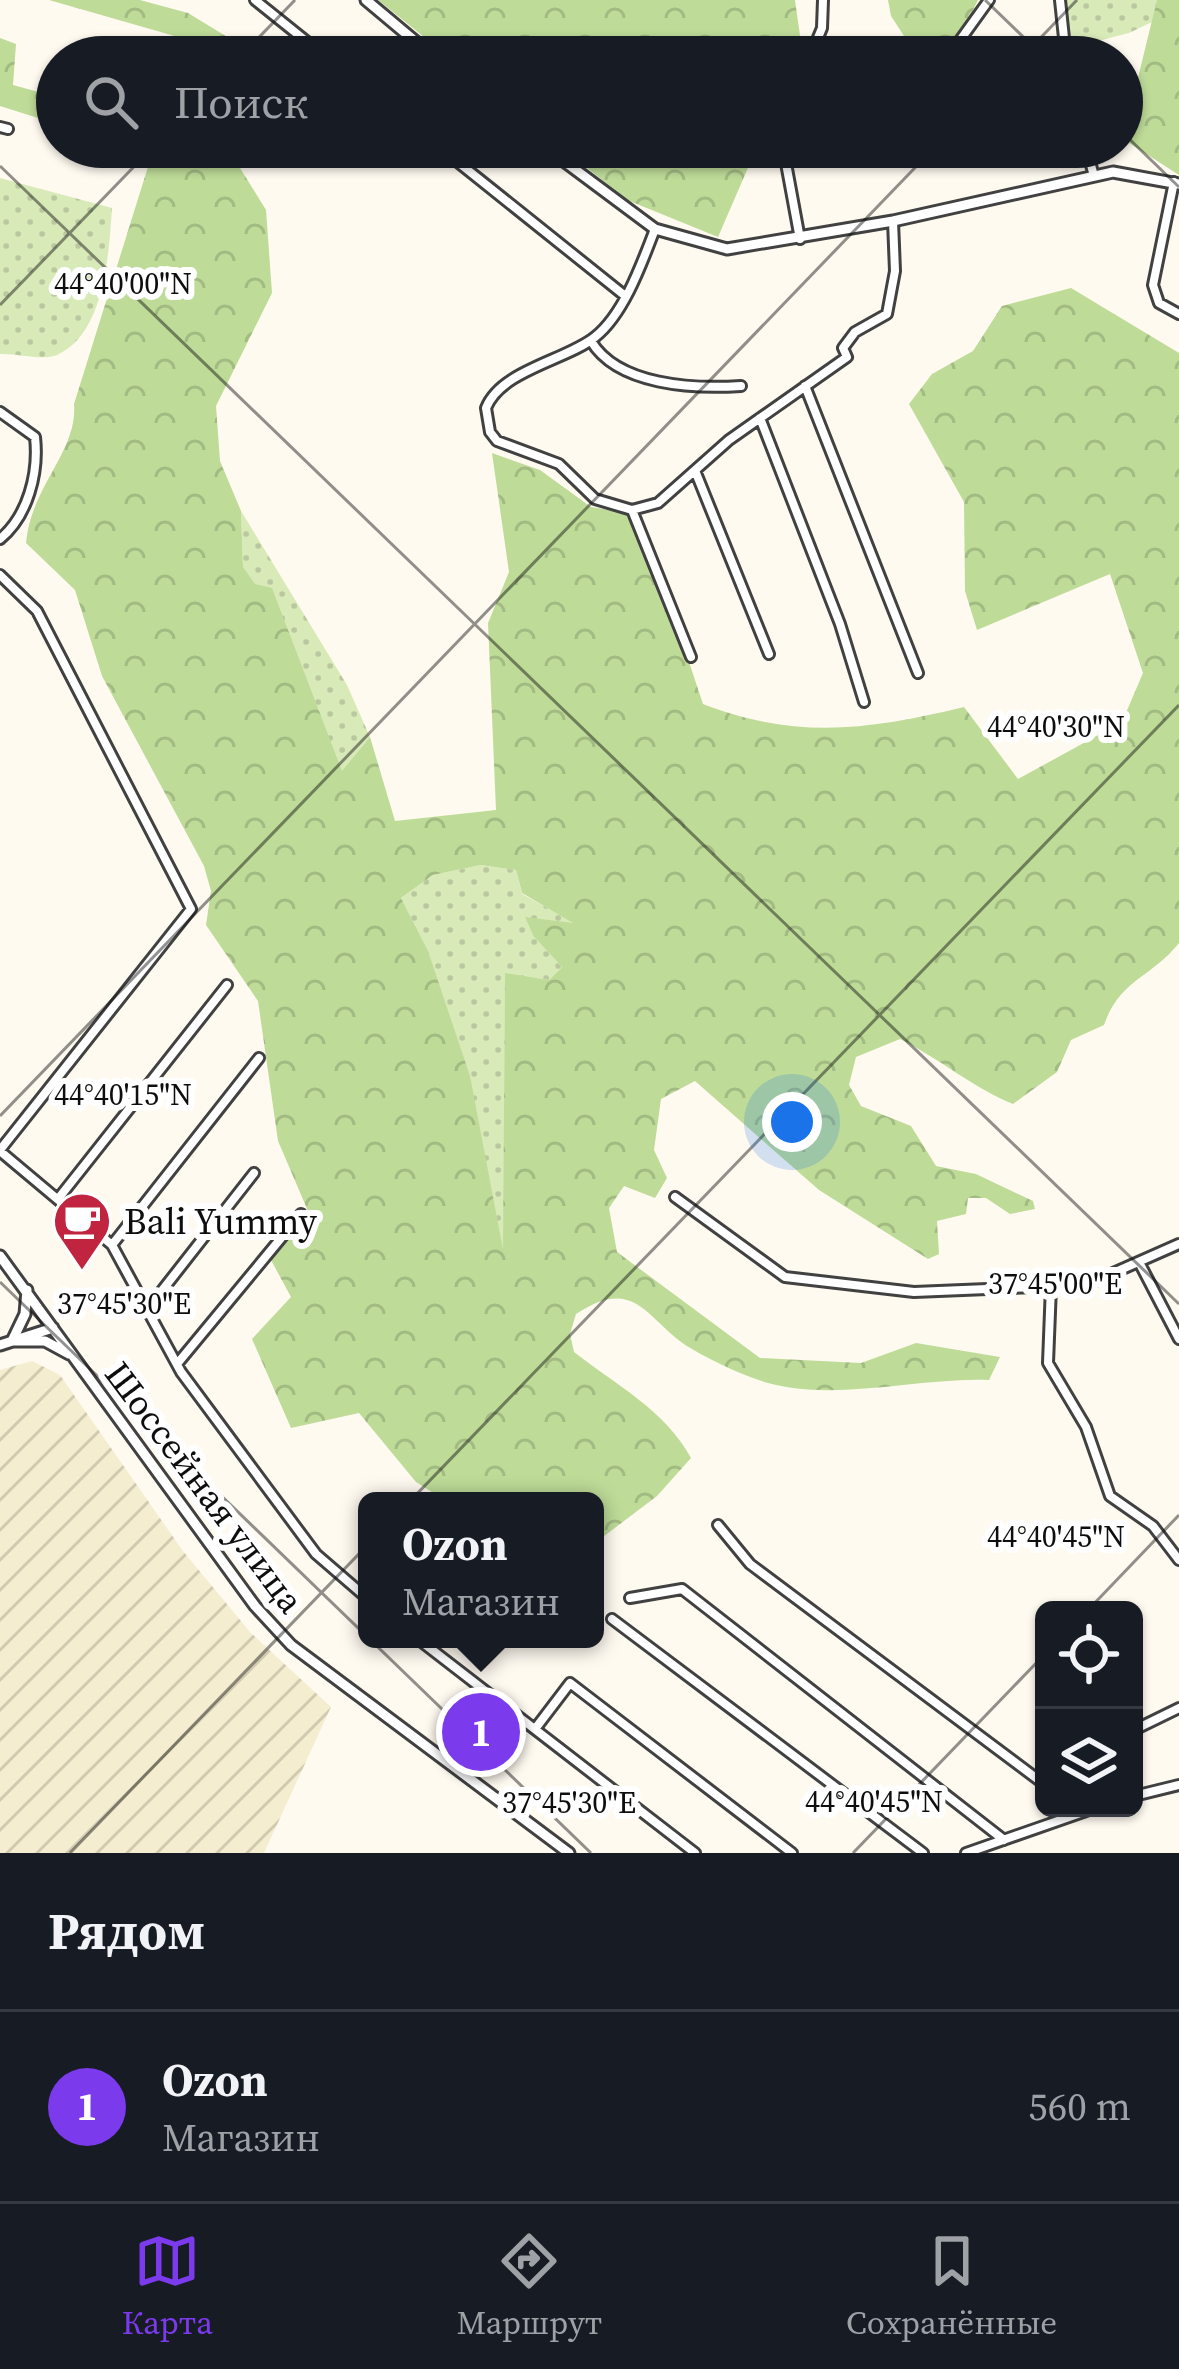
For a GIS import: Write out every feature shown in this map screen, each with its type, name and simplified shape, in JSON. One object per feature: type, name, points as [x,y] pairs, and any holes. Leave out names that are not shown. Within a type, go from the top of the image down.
[{"type":"street","points":[[255,0],[300,36]]},
{"type":"street","points":[[366,0],[409,36]]},
{"type":"street","points":[[819,36],[823,0]]},
{"type":"street","points":[[963,36],[989,0]]},
{"type":"street","points":[[1060,0],[1064,36]]},
{"type":"street","points":[[465,168],[624,295]]},
{"type":"street","points":[[573,168],[655,230],[727,249],[800,239],[1094,176],[1135,172],[1176,183],[1153,285],[1159,304],[1179,314]]},
{"type":"street","points":[[787,168],[800,239]]},
{"type":"street","points":[[1092,168],[1094,176]]},
{"type":"street","points":[[655,230],[624,295],[591,341],[571,346],[498,390],[490,398],[486,419],[497,441],[559,464],[595,499],[632,510],[658,503],[760,418],[847,357],[843,347],[855,332],[887,314],[895,271],[893,221]]},
{"type":"street","points":[[591,341],[608,362],[664,381],[741,386]]},
{"type":"street","points":[[805,386],[918,673]]},
{"type":"street","points":[[0,412],[35,437],[39,470],[15,521],[0,539]]},
{"type":"street","points":[[760,418],[840,624],[863,703]]},
{"type":"street","points":[[696,473],[769,654]]},
{"type":"street","points":[[632,510],[691,657]]},
{"type":"street","points":[[0,574],[37,611],[190,909],[0,1151],[112,1245],[177,1364],[316,1554],[358,1590]]},
{"type":"street","points":[[58,1199],[227,985]]},
{"type":"street","points":[[112,1245],[259,1058]]},
{"type":"street","points":[[146,1311],[254,1173]]},
{"type":"street","points":[[675,1197],[797,1281],[914,1292],[1104,1281],[1179,1244]]},
{"type":"street","points":[[177,1364],[302,1214]]},
{"type":"street","name":"Шоссейная улица","points":[[0,1256],[254,1606],[291,1645],[569,1853]]},
{"type":"street","points":[[1140,1264],[1179,1339]]},
{"type":"street","points":[[1051,1286],[1048,1364],[1086,1427],[1110,1496],[1153,1526],[1179,1560]]},
{"type":"street","points":[[6,1343],[25,1314],[27,1290]]},
{"type":"street","points":[[6,1343],[53,1328]]},
{"type":"street","points":[[6,1343],[45,1341],[75,1358]]},
{"type":"street","points":[[718,1525],[750,1564],[1035,1777]]},
{"type":"street","points":[[630,1598],[682,1589],[1004,1840]]},
{"type":"street","points":[[612,1619],[922,1853]]},
{"type":"street","points":[[430,1648],[695,1853]]},
{"type":"street","points":[[535,1729],[570,1683],[792,1853]]},
{"type":"street","points":[[1143,1726],[1179,1708]]},
{"type":"street","points":[[1143,1794],[1179,1785]]},
{"type":"street","points":[[1055,1820],[1058,1817]]},
{"type":"street","points":[[966,1853],[1065,1817]]},
{"type":"shaded area","points":[[32,1361],[60,1375],[183,1551],[250,1632],[331,1707],[264,1853],[0,1853],[0,1370]]},
{"type":"green space","points":[[49,0],[140,0],[188,13],[226,36],[175,36]]},
{"type":"green space","points":[[378,0],[795,0],[800,36],[423,36]]},
{"type":"green space","points":[[888,0],[978,0],[960,36],[904,36],[891,16]]},
{"type":"green space","points":[[1063,0],[1179,0],[1179,9],[1129,33],[1069,36]]},
{"type":"green space","points":[[1157,0],[1179,0],[1179,175],[1143,152],[1143,57]]},
{"type":"green space","points":[[0,38],[16,44],[13,85],[36,91],[36,117],[0,106]]},
{"type":"green space","points":[[148,168],[240,168],[266,210],[272,293],[216,406],[220,461],[241,511],[243,567],[255,584],[272,588],[342,771],[370,737],[395,821],[496,810],[488,623],[509,572],[492,453],[540,470],[591,507],[640,515],[703,704],[770,723],[833,728],[964,707],[1018,779],[1122,722],[1143,673],[1110,574],[977,630],[965,591],[964,502],[909,404],[932,374],[973,351],[1002,306],[1071,288],[1179,353],[1179,943],[1127,988],[1104,1025],[1071,1040],[1057,1072],[1013,1104],[900,1039],[856,1057],[849,1085],[861,1106],[911,1126],[936,1166],[976,1174],[1033,1201],[1035,1209],[1010,1214],[986,1198],[968,1198],[966,1214],[937,1221],[939,1254],[928,1259],[819,1190],[695,1081],[661,1099],[654,1150],[667,1178],[655,1198],[624,1186],[609,1208],[617,1252],[760,1358],[861,1363],[916,1343],[1000,1357],[989,1380],[849,1390],[794,1388],[759,1380],[710,1359],[628,1300],[597,1303],[576,1314],[570,1334],[574,1352],[654,1412],[691,1458],[657,1496],[604,1536],[604,1492],[432,1492],[416,1482],[359,1413],[291,1428],[252,1339],[291,1297],[271,1260],[308,1211],[278,1141],[258,1001],[206,925],[211,891],[204,866],[102,676],[75,590],[26,543],[36,504],[69,438],[74,404]],"holes":[[[481,865],[516,870],[522,893],[573,923],[525,917],[534,937],[562,967],[549,980],[505,973],[503,1249],[470,1076],[428,951],[401,898],[433,875]]]},
{"type":"green space","points":[[587,168],[748,168],[718,237],[627,200]]},
{"type":"green space","points":[[0,178],[112,208],[106,268],[95,311],[73,344],[57,355],[0,354]]},
{"type":"green space","points":[[241,511],[347,685],[370,737],[342,772],[305,682],[243,567]]},
{"type":"green space","points":[[481,865],[516,870],[522,894],[577,924],[534,937],[562,967],[549,980],[505,974],[504,1258],[477,1119],[453,1029],[401,898],[433,875]]},
{"type":"place","name":"Bali Yummy","points":[[82,1272]]},
{"type":"place","name":"Ozon","points":[[481,1732]]}]
